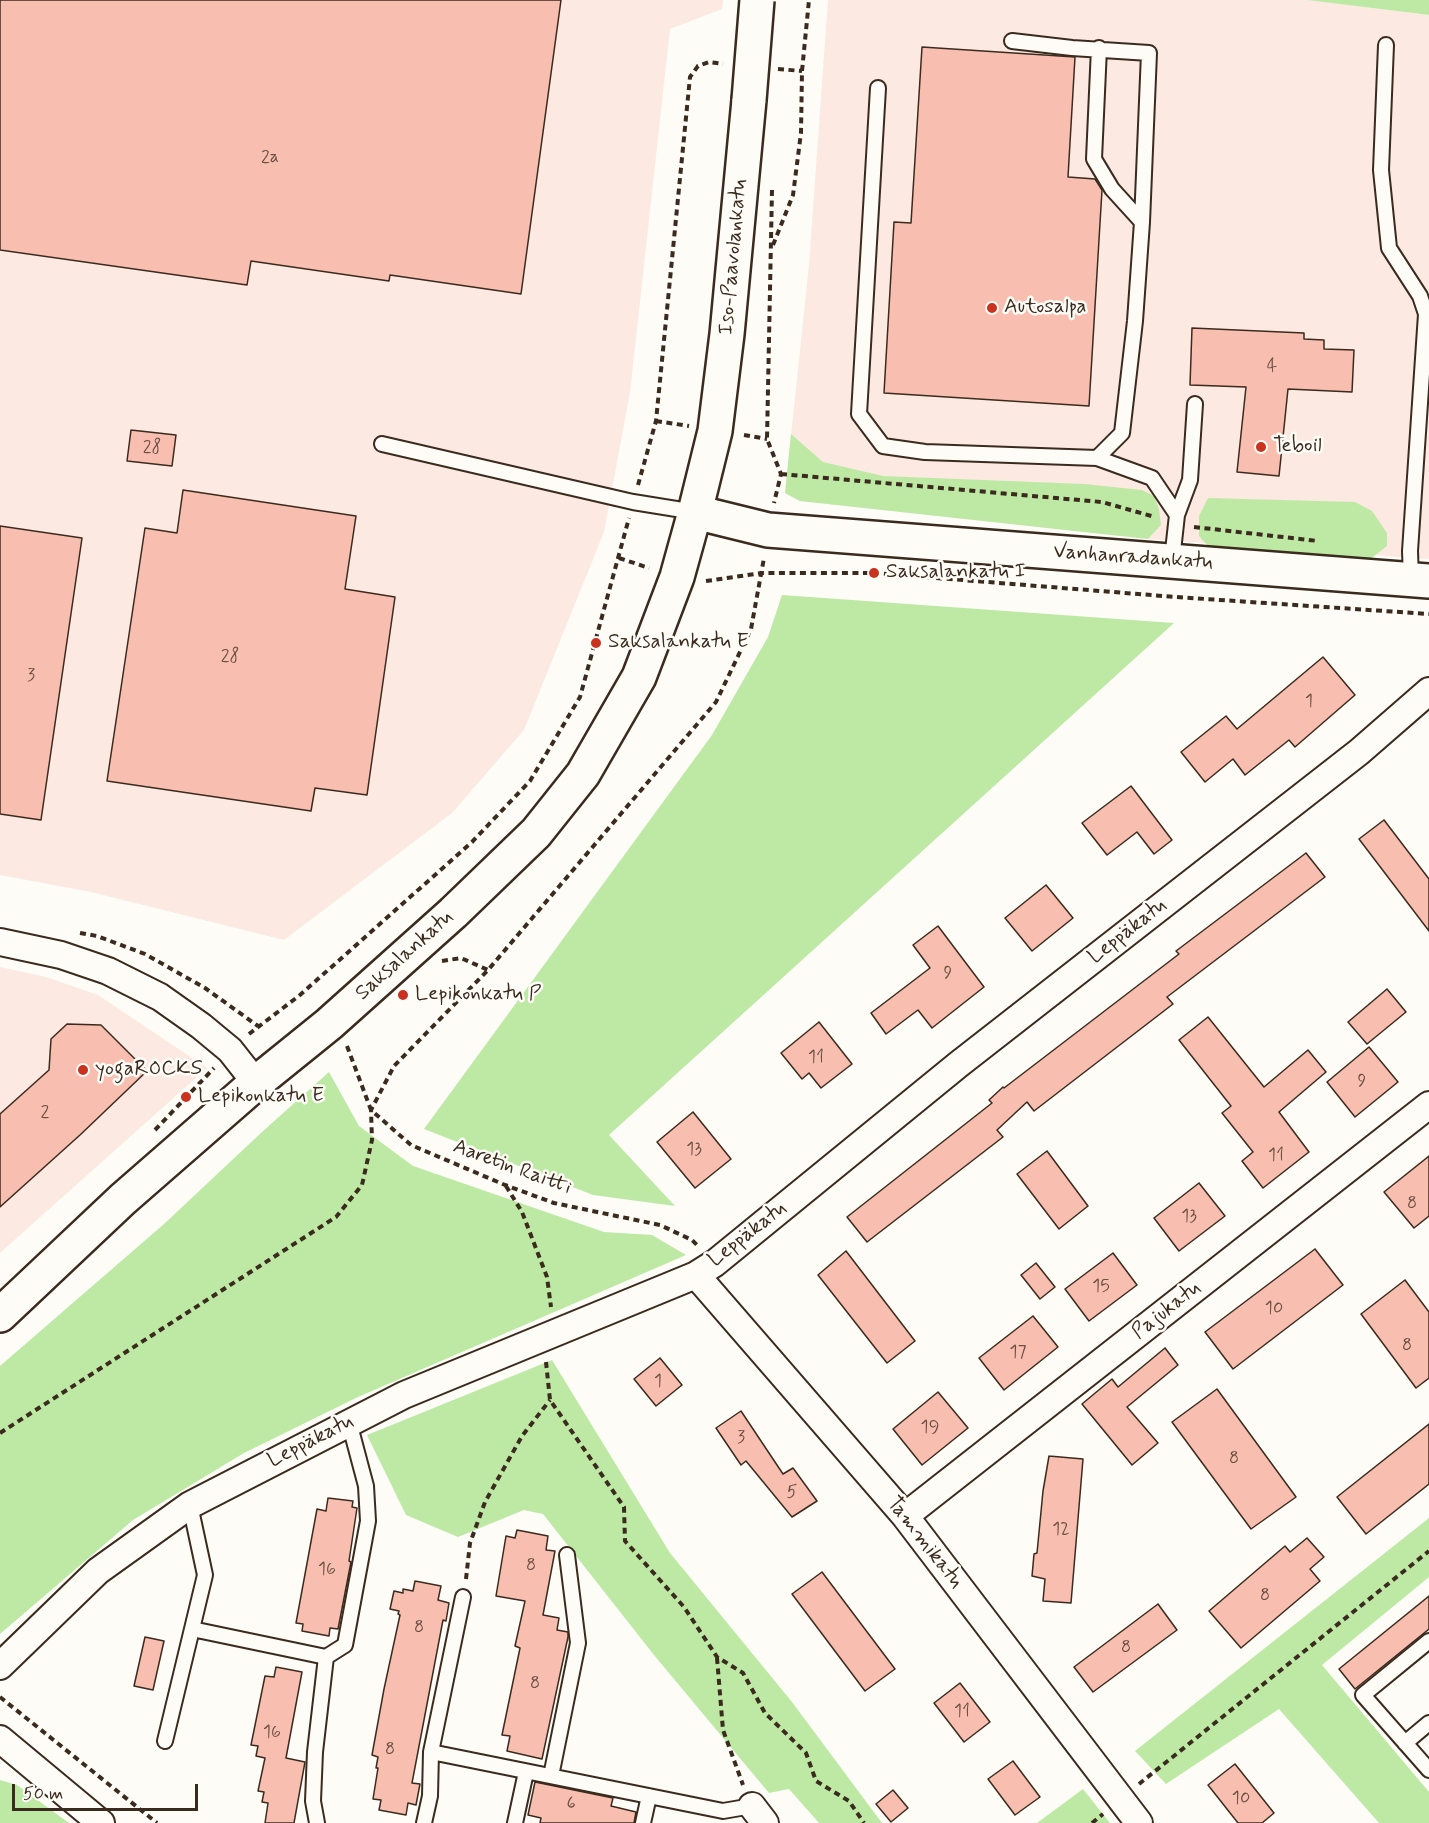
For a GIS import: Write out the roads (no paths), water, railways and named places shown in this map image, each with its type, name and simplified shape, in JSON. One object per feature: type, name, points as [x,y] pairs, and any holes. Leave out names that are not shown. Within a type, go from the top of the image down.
[{"type":"main road","name":"Iso-Paavolankatu","points":[[695,512],[715,431],[727,334],[757,0]]},
{"type":"main road","name":"Vanhanradankatu","points":[[695,512],[768,530],[1420,580]]},
{"type":"main road","name":"Saksalankatu","points":[[0,1316],[123,1199],[256,1083],[329,1024],[453,913],[536,833],[583,774],[639,677],[676,578],[695,512]]},
{"type":"street","name":"Leppäkatu","points":[[0,1666],[98,1571],[190,1505],[404,1395],[705,1269],[959,1064],[1359,752],[1429,691]]},
{"type":"street","points":[[3,947],[61,955],[108,971],[160,997],[230,1050],[256,1083]]},
{"type":"street","name":"Pajukatu","points":[[905,1516],[1429,1105]]},
{"type":"street","name":"Tammikatu","points":[[705,1269],[905,1516],[1138,1823]]},
{"type":"street","points":[[0,1739],[101,1823]]},
{"type":"lane","points":[[1012,41],[1149,53],[1142,222],[1135,321],[1122,433],[1097,458]]},
{"type":"lane","points":[[1386,45],[1381,170],[1389,248],[1420,296],[1428,313],[1410,551],[1420,580]]},
{"type":"lane","points":[[1099,48],[1094,159],[1112,189],[1142,222]]},
{"type":"lane","points":[[878,88],[859,414],[883,446],[924,452],[1097,458],[1152,478],[1176,519]]},
{"type":"lane","points":[[1172,560],[1176,519],[1190,480],[1195,404]]},
{"type":"lane","points":[[382,444],[633,502],[695,512]]},
{"type":"lane","points":[[192,1629],[326,1658],[345,1645],[368,1521],[366,1486],[349,1422]]},
{"type":"lane","points":[[165,1741],[205,1575],[190,1505]]},
{"type":"lane","points":[[551,1776],[578,1642],[567,1556]]},
{"type":"lane","points":[[424,1823],[430,1796],[431,1752],[462,1597]]},
{"type":"lane","points":[[1429,1641],[1363,1695],[1429,1770]]},
{"type":"lane","points":[[317,1823],[313,1801],[315,1752],[326,1658]]},
{"type":"lane","points":[[1405,1743],[1429,1723]]},
{"type":"lane","points":[[431,1752],[723,1811],[758,1815]]},
{"type":"lane","points":[[515,1823],[526,1772]]},
{"type":"lane","points":[[643,1823],[649,1796]]},
{"type":"place","name":"Autosalpa","points":[[992,308]]},
{"type":"place","name":"Teboil","points":[[1261,447]]},
{"type":"place","name":"Saksalankatu I","points":[[874,573]]},
{"type":"place","name":"Saksalankatu E","points":[[596,643]]},
{"type":"place","name":"Lepikonkatu P","points":[[403,995]]},
{"type":"place","name":"yogaROCKS","points":[[83,1070]]},
{"type":"place","name":"Lepikonkatu E","points":[[186,1097]]}]
